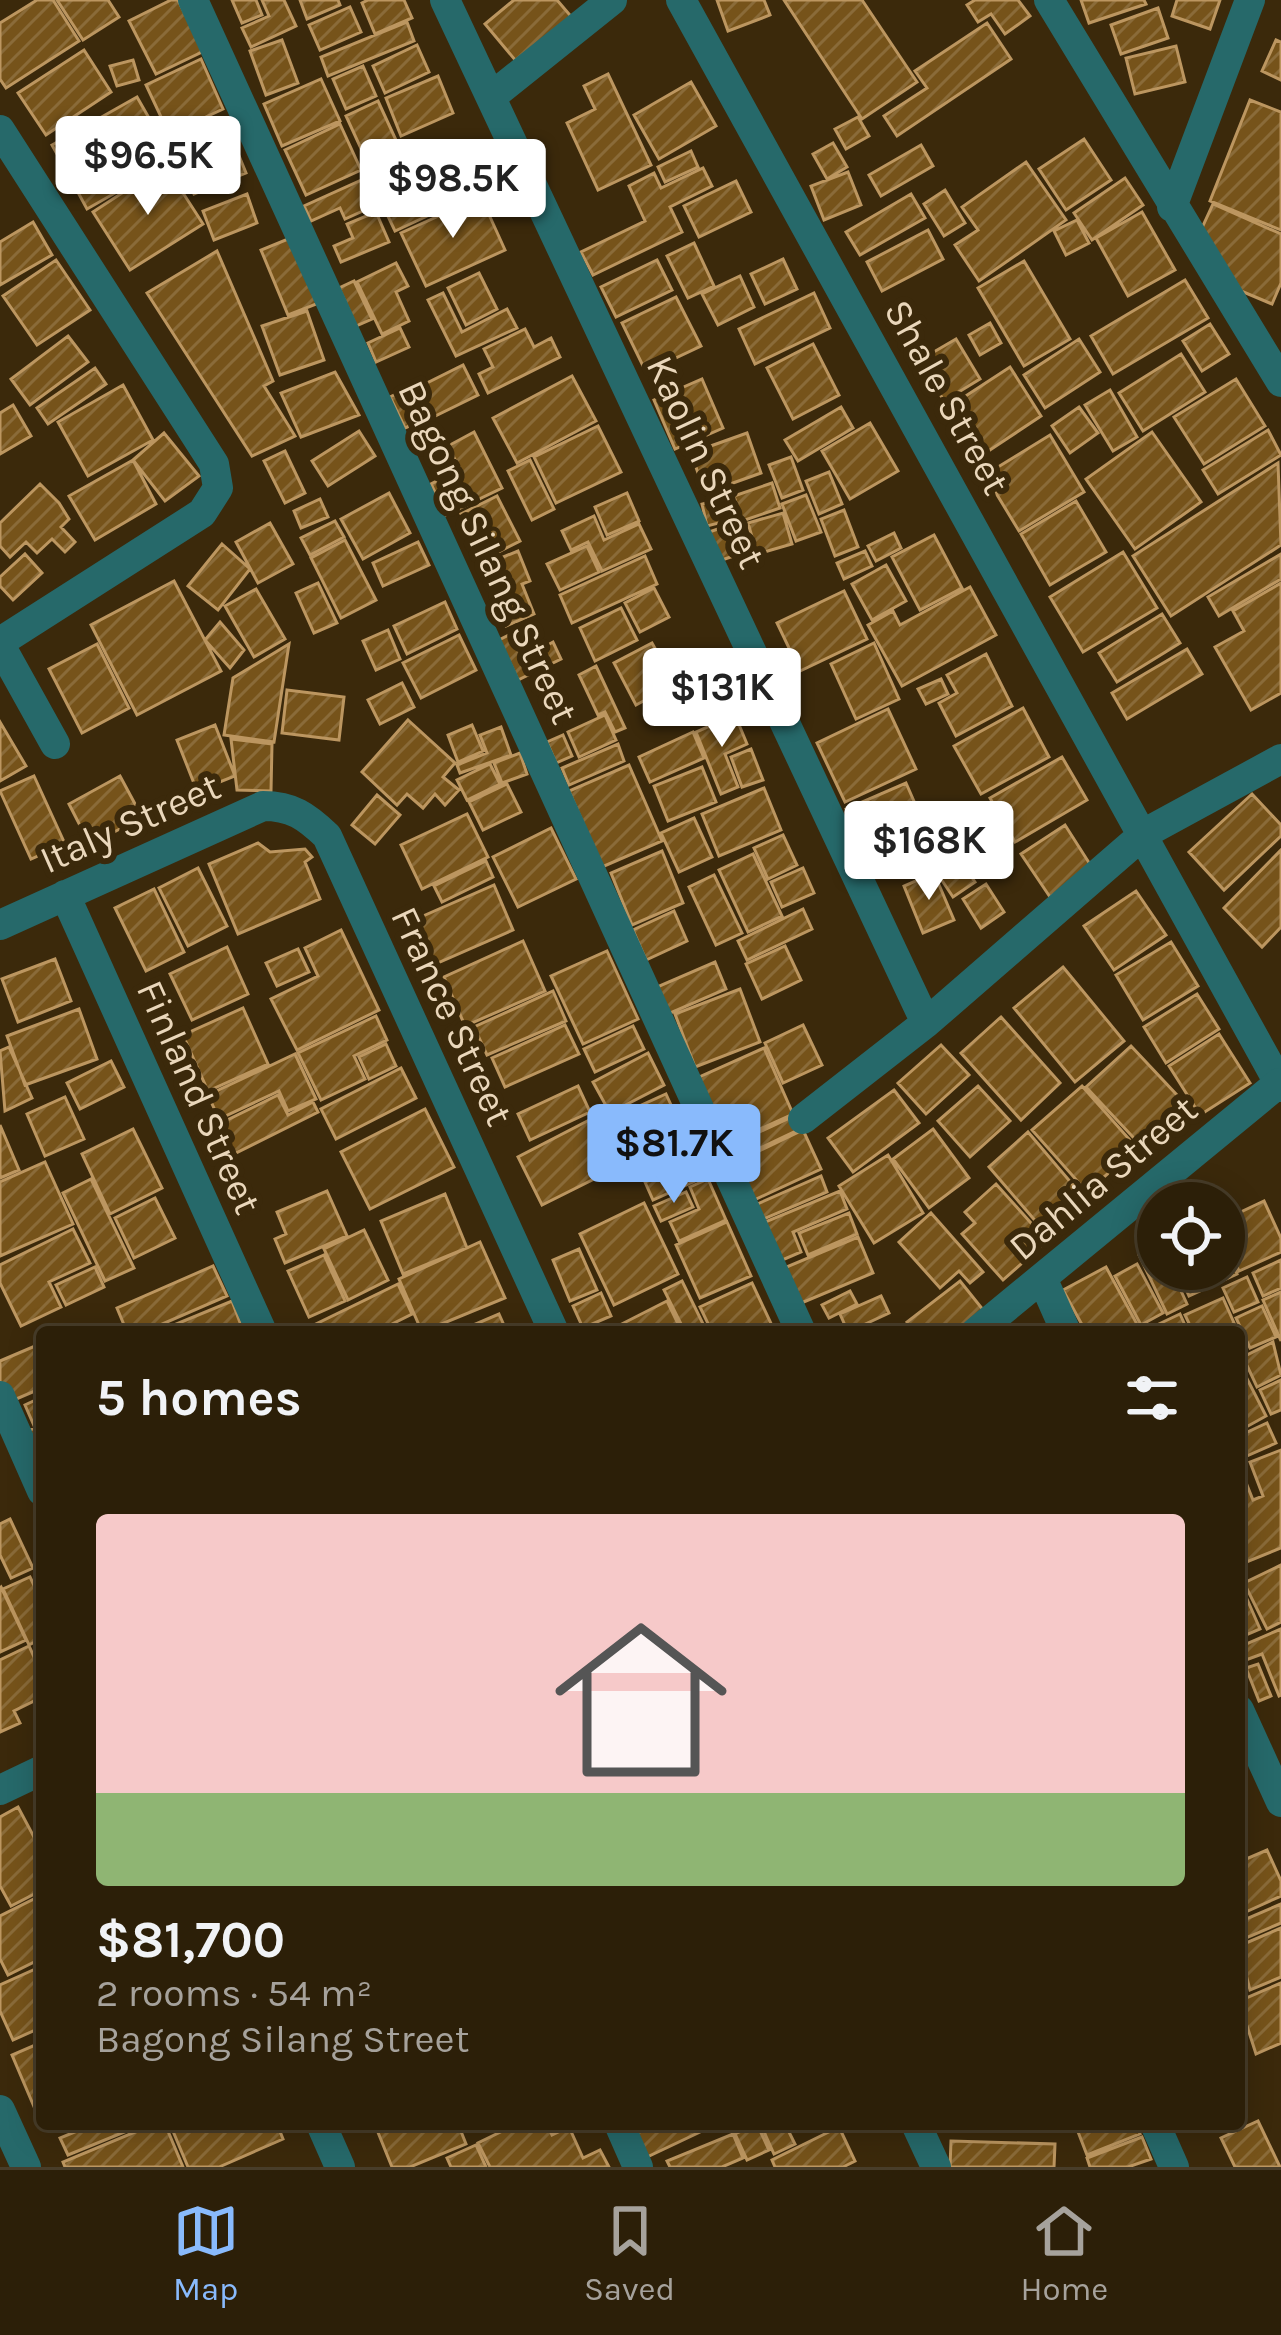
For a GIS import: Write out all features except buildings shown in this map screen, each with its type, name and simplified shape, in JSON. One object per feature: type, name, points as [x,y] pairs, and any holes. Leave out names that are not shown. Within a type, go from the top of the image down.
[{"type":"street","name":"Bagong Silang Street","points":[[193,0],[798,1326]]},
{"type":"street","name":"Kaolin Street","points":[[445,0],[926,1023]]},
{"type":"street","points":[[491,97],[612,0]]},
{"type":"street","name":"Shale Street","points":[[681,0],[1145,833],[1280,1085]]},
{"type":"street","points":[[1049,0],[1281,382]]},
{"type":"street","points":[[1172,207],[1250,0]]},
{"type":"street","points":[[0,130],[12,174],[214,464],[218,488],[202,513],[0,643],[55,744]]},
{"type":"street","points":[[803,1119],[926,1023],[1145,833],[1281,759]]},
{"type":"street","name":"Italy Street","points":[[0,925],[263,806],[295,809]]},
{"type":"street","name":"France Street","points":[[295,809],[326,836],[551,1326]]},
{"type":"street","name":"Finland Street","points":[[64,895],[259,1326]]},
{"type":"street","name":"Dahlia Street","points":[[984,1326],[1280,1085]]},
{"type":"street","points":[[1043,1280],[1063,1326]]},
{"type":"street","points":[[0,1396],[36,1477]]},
{"type":"street","points":[[1245,1723],[1281,1802]]},
{"type":"street","points":[[0,1790],[36,1773]]},
{"type":"street","points":[[0,2110],[26,2167]]},
{"type":"street","points":[[324,2130],[340,2167]]},
{"type":"street","points":[[622,2130],[638,2167]]},
{"type":"street","points":[[919,2130],[936,2167]]},
{"type":"street","points":[[1158,2130],[1174,2167]]}]
